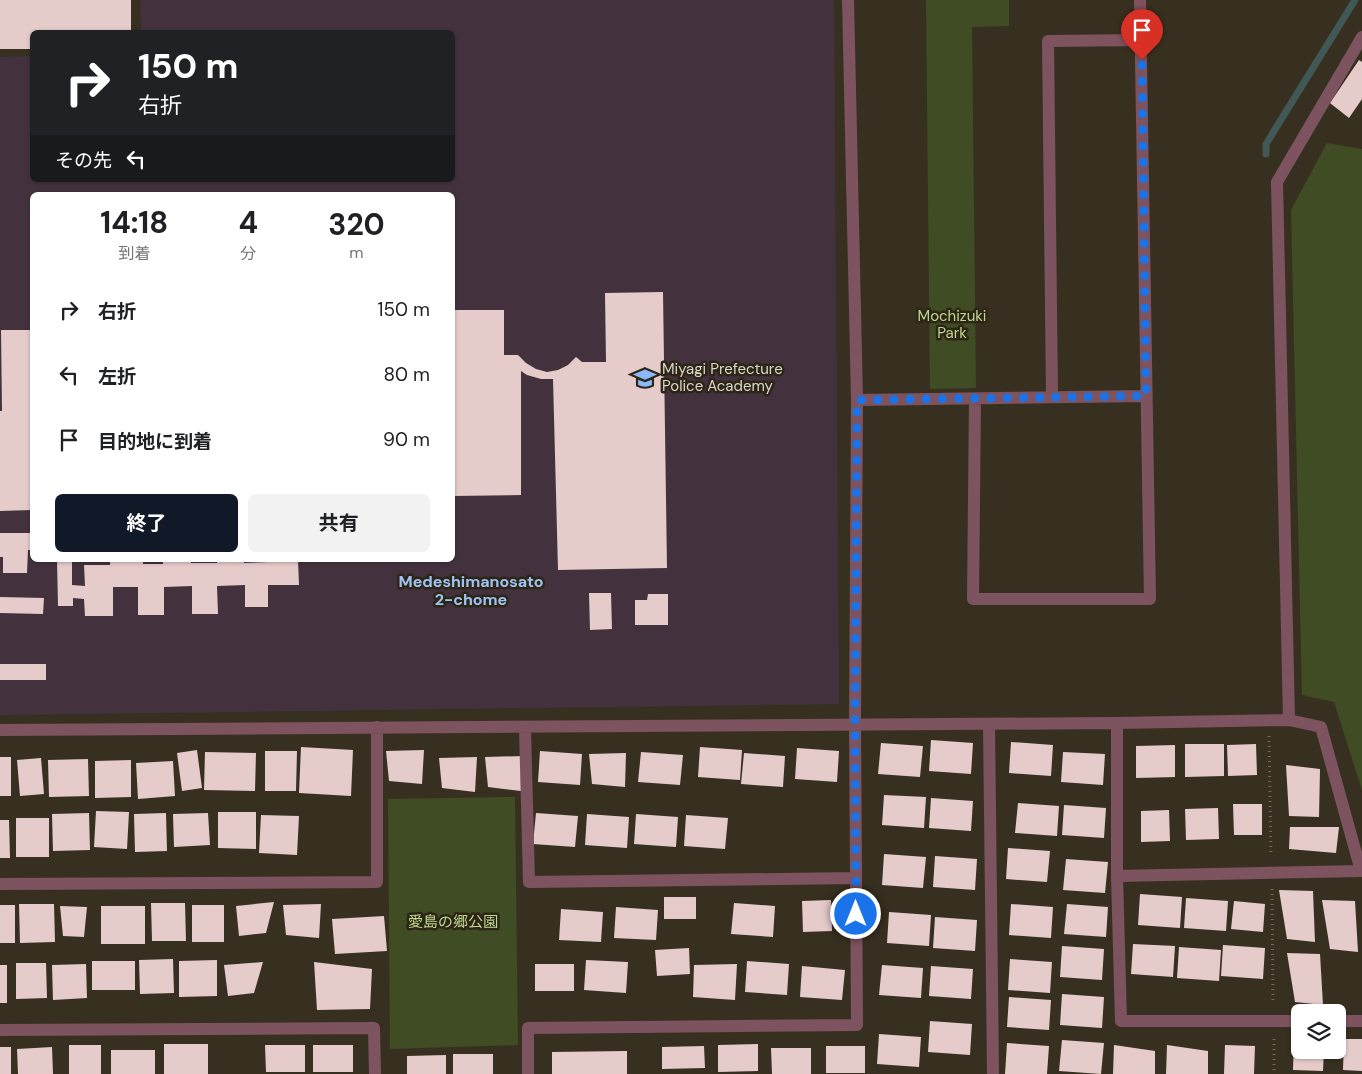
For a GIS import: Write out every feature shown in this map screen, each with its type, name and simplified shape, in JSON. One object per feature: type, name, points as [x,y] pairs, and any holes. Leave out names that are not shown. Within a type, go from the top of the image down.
[{"type":"street","points":[[528,1074],[528,1028],[857,1025],[855,724],[857,400],[848,0]]},
{"type":"street","points":[[975,398],[973,598],[1150,599],[1140,0]]},
{"type":"street","points":[[1288,720],[1277,182],[1362,37]]},
{"type":"street","points":[[1052,397],[1048,41],[1142,40]]},
{"type":"street","points":[[857,400],[1146,396]]},
{"type":"street","points":[[0,730],[1117,724],[1288,720],[1321,727],[1361,871],[1117,876]]},
{"type":"street","points":[[989,724],[994,1074]]},
{"type":"street","points":[[1117,724],[1117,876],[1121,1021],[1291,1021]]},
{"type":"street","points":[[0,884],[377,882],[377,727]]},
{"type":"street","points":[[525,728],[529,882],[856,878]]},
{"type":"street","points":[[1346,1021],[1362,1021]]},
{"type":"street","points":[[0,1030],[374,1028],[375,1074]]},
{"type":"path","points":[[1269,721],[1274,1074]]},
{"type":"shaded area","name":"Miyagi Prefecture Police Academy","points":[[140,0],[834,0],[839,704],[0,715],[0,57],[30,56],[30,182],[455,182],[455,30],[141,30]]},
{"type":"green space","name":"Mochizuki Park","points":[[926,0],[1009,0],[1009,26],[972,27],[976,388],[930,389]]},
{"type":"green space","points":[[1327,143],[1362,149],[1362,790],[1334,702],[1302,695],[1291,210]]},
{"type":"green space","name":"愛島の郷公園","points":[[515,797],[518,1045],[390,1049],[388,799]]},
{"type":"building","points":[[0,0],[131,0],[131,30],[30,30],[30,49],[0,49]]},
{"type":"building","points":[[1359,60],[1362,62],[1362,99],[1349,118],[1330,103]]},
{"type":"building","points":[[663,292],[667,568],[558,570],[553,379],[541,379],[521,371],[521,495],[455,496],[455,310],[504,310],[504,355],[518,355],[536,369],[547,372],[558,370],[568,365],[576,357],[582,362],[606,362],[605,293]]},
{"type":"building","points":[[1,330],[30,330],[30,510],[0,511],[0,411],[2,411]]},
{"type":"building","points":[[0,533],[30,533],[27,573],[3,573],[3,557],[0,557]]},
{"type":"building","points":[[57,562],[72,562],[72,585],[85,586],[84,565],[110,565],[110,562],[163,564],[163,562],[298,562],[299,585],[268,585],[268,607],[245,607],[245,585],[217,586],[218,614],[192,614],[192,586],[164,587],[164,615],[138,615],[138,587],[113,587],[113,616],[85,616],[84,599],[73,598],[73,606],[58,606]]},
{"type":"building","points":[[589,593],[611,593],[612,629],[590,630]]},
{"type":"building","points":[[648,594],[668,594],[668,625],[635,625],[635,600],[647,600]]},
{"type":"building","points":[[0,597],[44,598],[43,614],[0,613]]},
{"type":"building","points":[[0,664],[46,664],[46,680],[0,680]]},
{"type":"building","points":[[931,740],[973,743],[971,774],[929,771]]},
{"type":"building","points":[[1011,742],[1053,745],[1051,776],[1009,773]]},
{"type":"building","points":[[881,743],[923,746],[920,777],[878,774]]},
{"type":"building","points":[[1185,744],[1224,744],[1224,776],[1185,777]]},
{"type":"building","points":[[1256,744],[1257,775],[1228,776],[1227,745]]},
{"type":"building","points":[[1175,745],[1175,777],[1136,778],[1136,746]]},
{"type":"building","points":[[301,747],[353,750],[351,796],[299,793]]},
{"type":"building","points":[[700,747],[742,750],[740,780],[698,777]]},
{"type":"building","points":[[797,748],[839,751],[837,782],[795,779]]},
{"type":"building","points":[[197,750],[202,788],[182,791],[177,753]]},
{"type":"building","points":[[424,750],[422,784],[389,781],[386,751]]},
{"type":"building","points":[[265,751],[297,751],[296,791],[265,791]]},
{"type":"building","points":[[540,751],[582,754],[580,785],[538,782]]},
{"type":"building","points":[[205,752],[256,753],[255,791],[204,790]]},
{"type":"building","points":[[641,752],[683,755],[680,785],[638,782]]},
{"type":"building","points":[[1063,752],[1105,754],[1103,785],[1061,782]]},
{"type":"building","points":[[626,753],[625,787],[592,784],[589,754]]},
{"type":"building","points":[[744,753],[785,756],[783,787],[741,784]]},
{"type":"building","points":[[523,756],[521,791],[488,787],[485,757]]},
{"type":"building","points":[[0,757],[11,757],[11,796],[0,796]]},
{"type":"building","points":[[477,757],[475,792],[442,788],[439,758]]},
{"type":"building","points":[[41,758],[44,794],[20,796],[17,760]]},
{"type":"building","points":[[88,759],[89,796],[49,797],[48,760]]},
{"type":"building","points":[[131,760],[131,797],[95,798],[95,761]]},
{"type":"building","points":[[173,761],[175,796],[138,799],[136,763]]},
{"type":"building","points":[[1286,765],[1320,769],[1319,817],[1289,816]]},
{"type":"building","points":[[884,795],[926,797],[924,828],[882,825]]},
{"type":"building","points":[[931,798],[973,801],[971,831],[929,828]]},
{"type":"building","points":[[1018,803],[1059,806],[1057,836],[1015,833]]},
{"type":"building","points":[[1233,804],[1262,804],[1262,835],[1234,835]]},
{"type":"building","points":[[1064,805],[1106,808],[1104,838],[1062,835]]},
{"type":"building","points":[[1218,808],[1219,839],[1186,840],[1185,809]]},
{"type":"building","points":[[1169,810],[1170,841],[1141,842],[1141,811]]},
{"type":"building","points":[[96,811],[129,812],[127,849],[94,847]]},
{"type":"building","points":[[218,812],[256,812],[256,849],[218,848]]},
{"type":"building","points":[[89,813],[90,850],[53,851],[52,814]]},
{"type":"building","points":[[166,813],[167,851],[135,852],[134,814]]},
{"type":"building","points":[[208,813],[210,845],[174,847],[173,814]]},
{"type":"building","points":[[536,813],[578,816],[575,847],[533,844]]},
{"type":"building","points":[[587,814],[629,817],[627,848],[585,845]]},
{"type":"building","points":[[636,814],[678,817],[676,847],[634,844]]},
{"type":"building","points":[[261,815],[299,816],[297,855],[259,853]]},
{"type":"building","points":[[686,815],[728,818],[725,849],[684,846]]},
{"type":"building","points":[[16,818],[49,818],[49,857],[16,857]]},
{"type":"building","points":[[0,820],[9,820],[10,858],[0,858]]},
{"type":"building","points":[[1290,827],[1339,827],[1336,853],[1289,849]]},
{"type":"building","points":[[1008,848],[1050,851],[1047,882],[1006,879]]},
{"type":"building","points":[[884,854],[926,857],[923,888],[882,885]]},
{"type":"building","points":[[935,856],[977,859],[975,890],[933,887]]},
{"type":"building","points":[[1066,859],[1108,862],[1105,893],[1063,890]]},
{"type":"building","points":[[1279,890],[1313,891],[1315,942],[1287,939]]},
{"type":"building","points":[[1140,894],[1182,897],[1180,928],[1138,925]]},
{"type":"building","points":[[664,897],[696,897],[696,919],[664,919]]},
{"type":"building","points":[[1186,898],[1228,901],[1226,931],[1184,928]]},
{"type":"building","points":[[831,900],[832,931],[803,932],[802,901]]},
{"type":"building","points":[[1322,900],[1355,901],[1358,952],[1330,949]]},
{"type":"building","points":[[1234,901],[1265,904],[1263,932],[1231,929]]},
{"type":"building","points":[[274,902],[266,933],[239,936],[236,906]]},
{"type":"building","points":[[151,903],[185,903],[186,941],[152,941]]},
{"type":"building","points":[[734,903],[775,906],[773,937],[731,934]]},
{"type":"building","points":[[19,904],[54,904],[55,942],[20,943]]},
{"type":"building","points":[[321,904],[319,938],[286,935],[283,905]]},
{"type":"building","points":[[1011,904],[1053,907],[1051,938],[1009,935]]},
{"type":"building","points":[[1067,904],[1108,907],[1106,937],[1064,934]]},
{"type":"building","points":[[0,905],[15,905],[15,943],[0,943]]},
{"type":"building","points":[[192,905],[224,905],[224,942],[192,942]]},
{"type":"building","points":[[60,906],[87,907],[84,937],[63,936]]},
{"type":"building","points":[[101,906],[145,906],[145,944],[101,944]]},
{"type":"building","points":[[616,907],[658,910],[656,940],[614,938]]},
{"type":"building","points":[[561,909],[603,912],[601,942],[559,940]]},
{"type":"building","points":[[889,912],[931,915],[929,946],[887,943]]},
{"type":"building","points":[[384,916],[387,951],[335,954],[332,919]]},
{"type":"building","points":[[935,917],[977,920],[975,951],[933,948]]},
{"type":"building","points":[[1133,944],[1175,946],[1173,977],[1131,974]]},
{"type":"building","points":[[1223,945],[1265,948],[1263,979],[1221,976]]},
{"type":"building","points":[[1062,946],[1104,949],[1102,980],[1060,977]]},
{"type":"building","points":[[1179,947],[1221,950],[1219,981],[1177,978]]},
{"type":"building","points":[[689,948],[690,974],[657,976],[655,950]]},
{"type":"building","points":[[1287,953],[1320,954],[1323,1004],[1295,1002]]},
{"type":"building","points":[[173,959],[174,993],[140,994],[139,960]]},
{"type":"building","points":[[1010,959],[1052,962],[1050,993],[1008,990]]},
{"type":"building","points":[[217,960],[217,996],[179,997],[179,961]]},
{"type":"building","points":[[586,960],[628,962],[626,993],[584,990]]},
{"type":"building","points":[[92,961],[135,961],[135,990],[92,990]]},
{"type":"building","points":[[747,961],[789,964],[787,995],[745,992]]},
{"type":"building","points":[[263,962],[254,993],[228,996],[224,965]]},
{"type":"building","points":[[314,962],[372,969],[370,1009],[317,1010]]},
{"type":"building","points":[[16,963],[46,963],[47,998],[16,999]]},
{"type":"building","points":[[86,964],[87,998],[53,1000],[52,965]]},
{"type":"building","points":[[535,964],[574,964],[574,991],[535,991]]},
{"type":"building","points":[[737,964],[735,1000],[693,997],[694,965]]},
{"type":"building","points":[[0,965],[7,965],[7,1003],[0,1003]]},
{"type":"building","points":[[882,965],[923,968],[921,998],[879,995]]},
{"type":"building","points":[[802,966],[845,970],[842,1000],[800,997]]},
{"type":"building","points":[[931,966],[973,969],[971,999],[929,996]]},
{"type":"building","points":[[1062,994],[1104,997],[1102,1028],[1060,1025]]},
{"type":"building","points":[[1009,997],[1051,1000],[1049,1030],[1007,1027]]},
{"type":"building","points":[[930,1021],[972,1024],[970,1055],[928,1052]]},
{"type":"building","points":[[879,1034],[921,1037],[919,1067],[877,1064]]},
{"type":"building","points":[[1346,1039],[1362,1039],[1362,1071],[1343,1070],[1343,1059],[1346,1059]]},
{"type":"building","points":[[1062,1040],[1104,1043],[1101,1074],[1059,1071]]},
{"type":"building","points":[[1007,1043],[1049,1046],[1047,1074],[1005,1074]]},
{"type":"building","points":[[164,1044],[208,1044],[208,1074],[164,1074]]},
{"type":"building","points":[[758,1044],[758,1071],[718,1072],[718,1045]]},
{"type":"building","points":[[69,1045],[101,1045],[101,1074],[69,1074]]},
{"type":"building","points":[[265,1045],[305,1045],[305,1072],[266,1072]]},
{"type":"building","points":[[313,1045],[353,1045],[353,1072],[313,1072]]},
{"type":"building","points":[[1114,1045],[1155,1051],[1155,1074],[1113,1074]]},
{"type":"building","points":[[1167,1045],[1208,1051],[1208,1074],[1166,1074]]},
{"type":"building","points":[[1225,1045],[1255,1046],[1254,1074],[1224,1074]]},
{"type":"building","points":[[704,1046],[705,1068],[662,1069],[662,1047]]},
{"type":"building","points":[[826,1046],[865,1046],[865,1073],[826,1073]]},
{"type":"building","points":[[0,1047],[11,1047],[11,1074],[0,1074]]},
{"type":"building","points":[[52,1047],[53,1074],[18,1074],[17,1049]]},
{"type":"building","points":[[771,1048],[811,1048],[811,1074],[772,1074]]},
{"type":"building","points":[[111,1050],[155,1050],[155,1074],[111,1074]]},
{"type":"building","points":[[627,1051],[627,1074],[552,1074],[552,1052]]},
{"type":"building","points":[[453,1054],[493,1054],[493,1074],[453,1074]]},
{"type":"building","points":[[446,1055],[446,1074],[407,1074],[407,1056]]},
{"type":"building","points":[[1293,1059],[1324,1059],[1323,1071],[1293,1070]]},
{"type":"waterway","points":[[1266,154],[1266,144],[1355,0]]},
{"type":"place","name":"Miyagi Prefecture Police Academy","points":[[645,378]]},
{"type":"district","name":"Medeshimanosato 2-chome","points":[[471,590]]},
{"type":"route","points":[[856,914],[857,400],[1146,396],[1142,60]]}]
